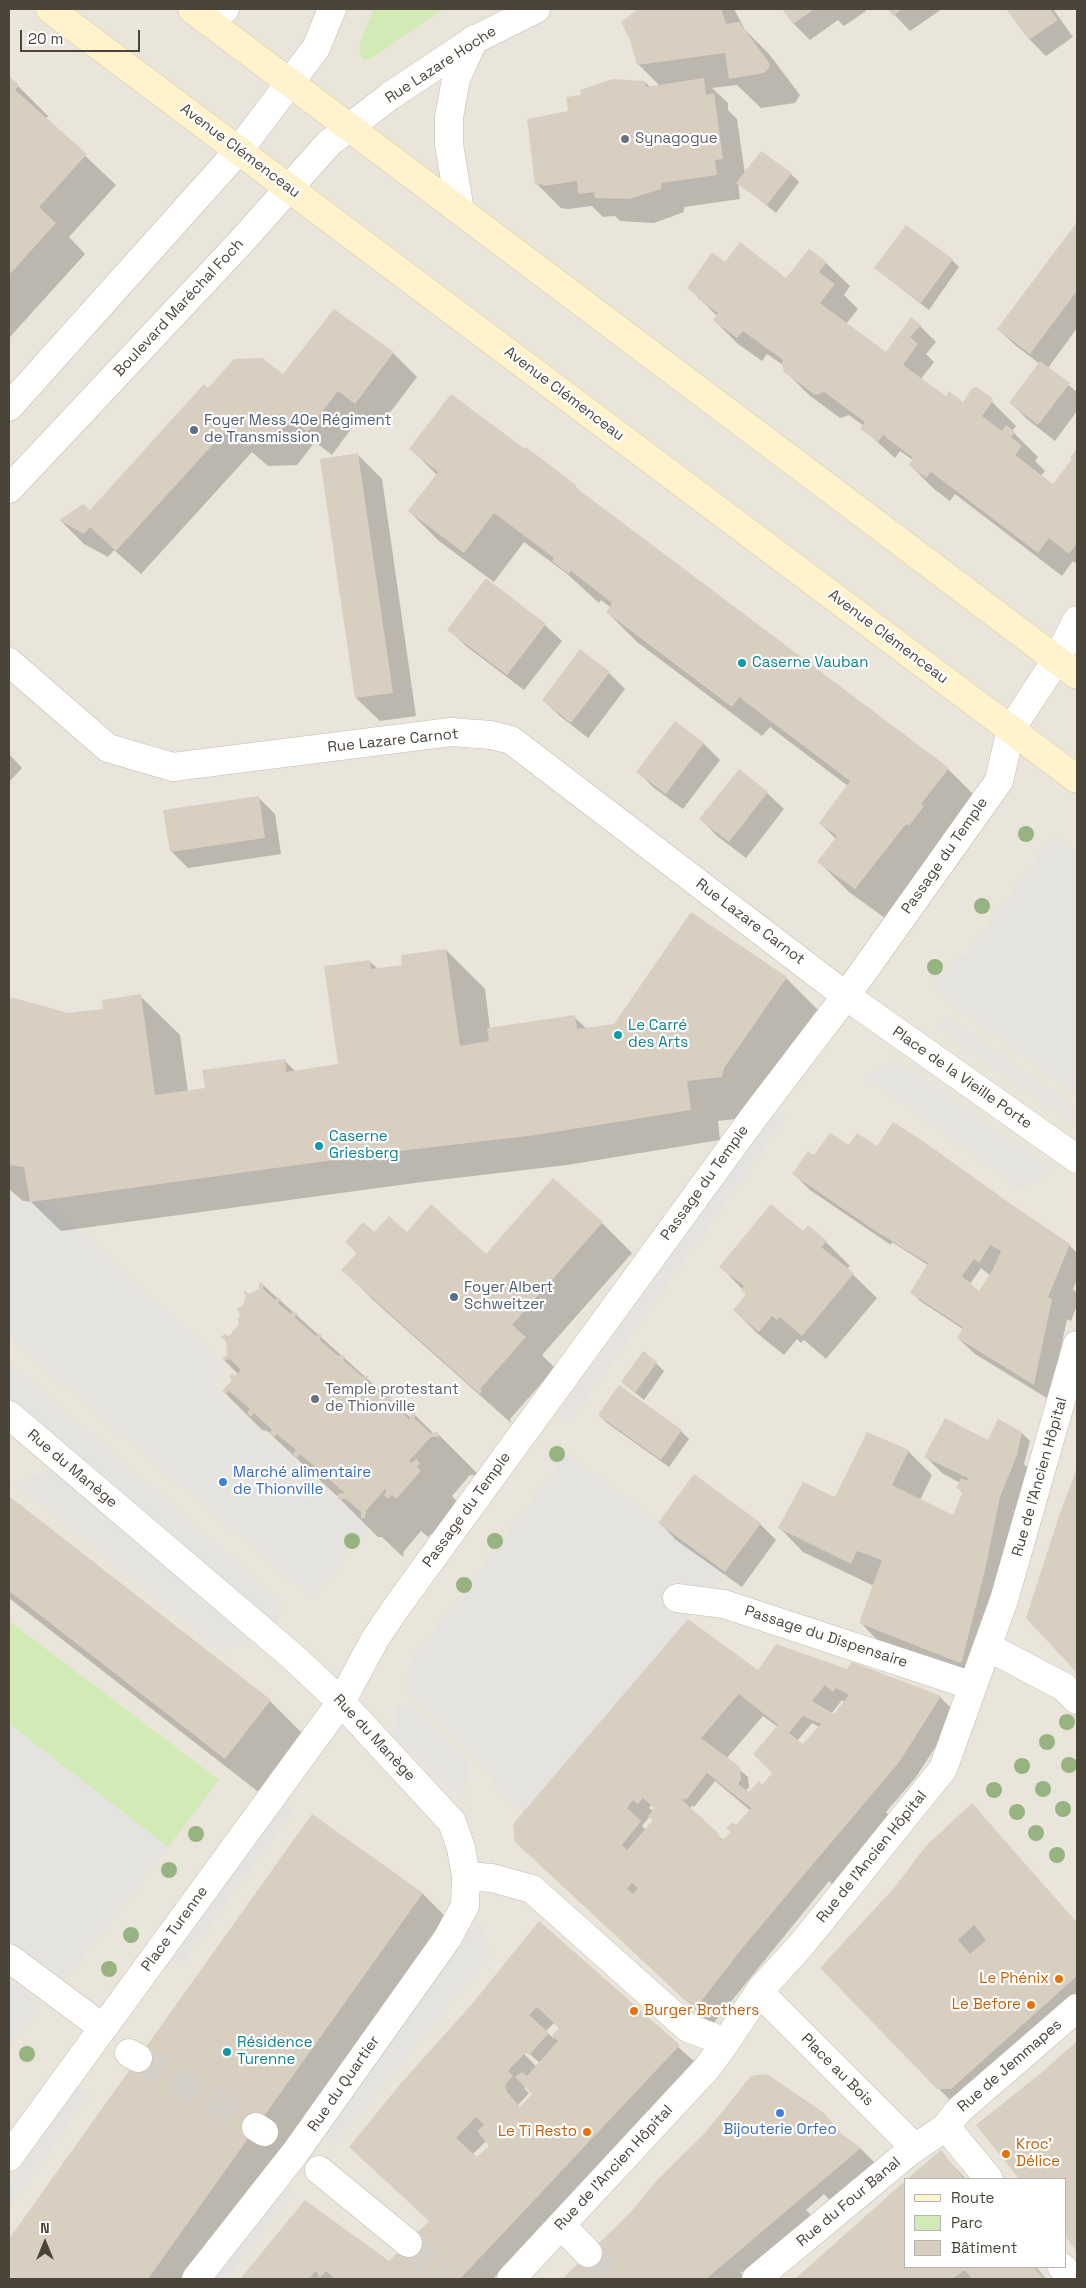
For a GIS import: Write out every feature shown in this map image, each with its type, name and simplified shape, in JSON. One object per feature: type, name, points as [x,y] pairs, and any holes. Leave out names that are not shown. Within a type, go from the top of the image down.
[{"type":"street","name":"Avenue Clémenceau","points":[[50,9],[1077,779]]},
{"type":"street","points":[[192,9],[1067,667]]},
{"type":"street","points":[[214,9],[225,9]]},
{"type":"street","points":[[9,407],[239,150],[316,48],[332,9]]},
{"type":"street","points":[[460,211],[449,144],[449,117],[456,79],[474,40],[502,9]]},
{"type":"street","name":"Rue Lazare Hoche","points":[[349,126],[474,40],[536,9]]},
{"type":"street","name":"Boulevard Maréchal Foch","points":[[9,489],[329,143],[349,126]]},
{"type":"street","name":"Passage du Temple","points":[[342,1702],[375,1639],[398,1604],[753,1118],[846,996],[999,781],[1011,729],[1067,667],[1077,620]]},
{"type":"street","name":"Rue Lazare Carnot","points":[[9,662],[108,748],[173,766],[450,732],[491,735],[510,740],[846,996]]},
{"type":"street","name":"Place de la Vieille Porte","points":[[846,996],[1077,1159]]},
{"type":"street","name":"Rue de l'Ancien Hôpital","points":[[511,2279],[707,2068],[759,1992],[802,1944],[943,1769],[1004,1600],[1077,1345]]},
{"type":"street","name":"Rue du Manège","points":[[9,1415],[292,1656],[342,1702],[452,1822],[461,1848],[466,1876]]},
{"type":"street","name":"Passage du Dispensaire","points":[[677,1598],[724,1604],[973,1686]]},
{"type":"street","points":[[988,1647],[1064,1687],[1077,1700]]},
{"type":"street","name":"Place Turenne","points":[[9,2157],[342,1702]]},
{"type":"street","points":[[466,1876],[492,1878],[532,1889],[688,2028],[726,2042]]},
{"type":"street","name":"Rue du Quartier","points":[[196,2279],[295,2153],[447,1939],[465,1906],[466,1876]]},
{"type":"street","points":[[9,1958],[103,2028]]},
{"type":"street","name":"Place au Bois","points":[[759,1992],[915,2148]]},
{"type":"street","name":"Rue de Jemmapes","points":[[946,2127],[958,2111],[1077,2008]]},
{"type":"street","points":[[946,2127],[988,2178]]},
{"type":"street","name":"Rue du Four Banal","points":[[756,2279],[915,2148],[946,2127]]},
{"type":"street","points":[[319,2170],[408,2243]]},
{"type":"street","points":[[561,2225],[588,2254]]},
{"type":"street","points":[[1063,2268],[1072,2279]]},
{"type":"shaded area","points":[[9,9],[1077,9],[1077,2279],[9,2279]]},
{"type":"shaded area","points":[[1054,836],[1077,853],[1077,1095],[932,989],[954,958],[966,955]]},
{"type":"shaded area","points":[[945,1016],[1077,1110],[1077,1126],[937,1027]]},
{"type":"shaded area","points":[[897,1061],[1052,1171],[1022,1190],[864,1075]]},
{"type":"shaded area","points":[[775,1110],[786,1117],[569,1423],[558,1415]]},
{"type":"shaded area","points":[[9,1191],[22,1203],[46,1200],[227,1368],[211,1386],[369,1528],[313,1598],[9,1337]]},
{"type":"shaded area","points":[[9,1363],[281,1602],[277,1632],[9,1397]]},
{"type":"shaded area","points":[[567,1454],[725,1572],[688,1619],[523,1813],[497,1788],[486,1767],[406,1687],[412,1660]]},
{"type":"shaded area","points":[[54,1468],[253,1638],[222,1653],[15,1483]]},
{"type":"shaded area","points":[[397,1704],[409,1705],[468,1763],[465,1801],[393,1736]]},
{"type":"shaded area","points":[[9,1724],[168,1847],[60,1986],[9,1947]]},
{"type":"shaded area","points":[[282,1799],[295,1808],[180,1967],[169,1957]]},
{"type":"shaded area","points":[[479,1922],[491,1954],[332,2149],[324,2124]]},
{"type":"shaded area","points":[[9,1979],[42,2005],[9,2048]]},
{"type":"shaded area","points":[[78,2087],[89,2095],[9,2208],[9,2184]]},
{"type":"shaded area","points":[[284,2185],[294,2192],[227,2279],[210,2279]]},
{"type":"green space","points":[[373,9],[443,9],[372,58],[364,60],[360,56],[359,46]]},
{"type":"green space","points":[[9,1621],[219,1780],[168,1847],[9,1724]]},
{"type":"building","points":[[639,9],[721,9],[726,24],[739,22],[770,64],[769,68],[764,73],[729,79],[725,53],[637,65],[630,40],[621,22]]},
{"type":"building","points":[[782,9],[815,9],[793,24]]},
{"type":"building","points":[[888,9],[903,9],[893,16]]},
{"type":"building","points":[[1006,9],[1050,9],[1058,20],[1029,40]]},
{"type":"building","points":[[9,76],[19,85],[15,90],[87,154],[39,207],[56,223],[9,275]]},
{"type":"building","name":"Synagogue","points":[[704,78],[706,95],[714,93],[723,159],[715,160],[717,175],[661,183],[661,189],[629,199],[595,198],[594,192],[578,194],[577,181],[543,186],[542,184],[535,185],[527,119],[568,111],[566,97],[581,95],[580,90],[612,79],[645,81],[646,87]]},
{"type":"building","points":[[761,151],[792,173],[767,205],[736,183]]},
{"type":"building","points":[[1077,222],[1077,291],[1030,354],[997,329]]},
{"type":"building","points":[[906,225],[953,259],[921,303],[874,268]]},
{"type":"building","points":[[740,242],[786,278],[809,249],[827,262],[819,272],[835,284],[820,303],[886,352],[911,317],[921,325],[910,337],[918,344],[903,365],[946,396],[949,391],[963,402],[972,388],[976,387],[992,398],[993,401],[982,416],[1002,431],[1006,425],[1015,432],[1011,437],[1022,446],[1015,455],[1053,484],[1072,459],[1070,458],[1077,448],[1077,543],[1069,554],[1049,538],[1038,553],[931,472],[926,478],[909,465],[913,458],[883,435],[878,442],[860,429],[865,422],[824,392],[815,395],[784,372],[783,360],[743,331],[737,338],[713,320],[718,313],[698,299],[699,297],[687,288],[712,252],[725,262]]},
{"type":"building","name":"Foyer Mess 40e Régiment de Transmission","points":[[334,309],[394,352],[355,404],[338,391],[307,432],[290,419],[273,442],[243,443],[227,429],[116,551],[90,527],[84,534],[59,520],[83,504],[90,510],[204,384],[208,388],[234,359],[262,358],[283,374]]},
{"type":"building","points":[[1040,361],[1070,383],[1038,425],[1009,403]]},
{"type":"building","name":"Caserne Vauban","points":[[451,394],[525,449],[526,447],[576,485],[575,487],[949,768],[921,804],[924,806],[909,826],[906,824],[855,889],[817,862],[837,836],[819,823],[850,781],[739,697],[732,707],[606,612],[612,603],[571,571],[569,574],[552,561],[554,558],[494,513],[464,553],[408,511],[438,472],[409,449]]},
{"type":"building","points":[[358,453],[393,693],[355,698],[320,459]]},
{"type":"building","points":[[486,578],[546,624],[507,675],[447,630]]},
{"type":"building","points":[[580,649],[610,672],[571,723],[542,700]]},
{"type":"building","points":[[675,721],[704,743],[666,794],[636,772]]},
{"type":"building","points":[[739,769],[768,792],[729,842],[699,819]]},
{"type":"building","points":[[259,796],[265,838],[170,852],[163,810]]},
{"type":"building","name":"Le Carré des Arts","points":[[691,912],[787,977],[724,1068],[722,1077],[687,1081],[691,1110],[536,1135],[391,1152],[30,1202],[24,1167],[9,1165],[9,999],[14,998],[68,1013],[103,1009],[102,1000],[141,994],[155,1095],[205,1088],[202,1070],[285,1059],[286,1072],[338,1064],[324,966],[370,960],[371,969],[402,965],[401,955],[446,949],[460,1046],[489,1041],[487,1028],[575,1015],[577,1029],[614,1024]]},
{"type":"building","points":[[893,1122],[1070,1244],[1048,1297],[1052,1299],[1034,1385],[957,1338],[963,1327],[910,1293],[928,1263],[874,1230],[792,1174],[808,1151],[814,1155],[830,1133],[849,1145],[857,1133],[877,1146]],"holes":[[[990,1245],[1001,1251],[992,1271],[979,1291],[962,1276],[974,1259],[979,1263]]]},
{"type":"building","name":"Foyer Albert Schweitzer","points":[[553,1178],[603,1222],[512,1325],[526,1337],[480,1389],[482,1391],[480,1394],[341,1270],[357,1253],[345,1242],[363,1222],[374,1232],[389,1216],[407,1232],[431,1204],[486,1254]]},
{"type":"building","points":[[771,1204],[803,1231],[808,1225],[827,1241],[821,1247],[854,1273],[802,1336],[780,1317],[777,1320],[772,1316],[759,1332],[733,1310],[746,1294],[741,1290],[744,1286],[719,1267]]},
{"type":"building","name":"Temple protestant de Thionville","points":[[259,1283],[263,1283],[263,1289],[275,1300],[278,1297],[281,1299],[278,1303],[291,1314],[294,1311],[298,1314],[294,1317],[316,1336],[319,1333],[322,1336],[319,1339],[338,1356],[341,1354],[345,1356],[343,1360],[363,1377],[365,1375],[369,1377],[365,1380],[385,1398],[389,1395],[392,1397],[389,1401],[410,1420],[411,1413],[415,1413],[415,1419],[430,1433],[438,1432],[439,1437],[431,1437],[409,1461],[412,1463],[416,1459],[420,1463],[417,1467],[421,1471],[396,1499],[392,1495],[388,1499],[384,1495],[387,1491],[385,1489],[366,1511],[365,1518],[361,1518],[361,1512],[346,1499],[338,1499],[338,1494],[345,1493],[324,1475],[321,1478],[317,1474],[320,1471],[300,1454],[297,1458],[293,1454],[296,1450],[277,1434],[274,1437],[269,1433],[272,1430],[254,1413],[251,1417],[247,1413],[250,1409],[229,1391],[226,1394],[222,1391],[232,1380],[229,1377],[232,1373],[235,1376],[241,1370],[230,1359],[223,1361],[222,1358],[227,1355],[226,1340],[221,1338],[224,1334],[229,1336],[239,1324],[237,1318],[240,1316],[237,1308],[242,1307],[246,1296],[243,1292],[245,1291],[249,1294],[259,1289]]},
{"type":"building","points":[[643,1351],[657,1362],[635,1393],[621,1382]]},
{"type":"building","points":[[619,1385],[682,1430],[661,1460],[598,1415]]},
{"type":"building","points":[[945,1418],[988,1440],[998,1419],[1022,1432],[1017,1455],[1000,1497],[985,1570],[960,1663],[859,1623],[882,1560],[857,1551],[851,1564],[778,1528],[803,1482],[835,1497],[867,1432],[909,1450],[892,1485],[953,1515],[963,1491],[956,1488],[961,1478],[967,1481],[968,1478],[924,1457]]},
{"type":"building","points":[[1077,1468],[1077,1673],[1026,1618],[1059,1516]]},
{"type":"building","points":[[694,1474],[761,1523],[725,1572],[658,1523]]},
{"type":"building","points":[[9,1496],[271,1700],[225,1759],[9,1591]]},
{"type":"building","points":[[688,1619],[758,1670],[776,1644],[847,1669],[852,1662],[941,1696],[900,1761],[744,1946],[695,2009],[515,1842],[513,1824]],"holes":[[[825,1685],[833,1692],[836,1688],[849,1695],[834,1714],[812,1701]],[[739,1694],[778,1725],[753,1754],[772,1773],[762,1785],[759,1781],[749,1792],[738,1784],[741,1779],[740,1767],[701,1738]],[[803,1716],[821,1724],[803,1744],[789,1733]],[[707,1773],[751,1808],[736,1825],[733,1822],[726,1828],[731,1832],[722,1841],[717,1832],[682,1800],[684,1798],[686,1800]],[[643,1798],[654,1808],[648,1816],[653,1820],[627,1850],[622,1845],[641,1821],[627,1808],[633,1800],[638,1804]],[[632,1883],[638,1888],[633,1894],[627,1889]]]},
{"type":"building","points":[[972,1803],[1077,1923],[1077,1976],[951,2089],[937,2089],[820,1968],[894,1888],[926,1846]],"holes":[[[974,1925],[986,1940],[970,1954],[958,1940]]]},
{"type":"building","name":"Résidence Turenne","points":[[312,1814],[423,1893],[148,2279],[9,2279],[9,2239]]},
{"type":"building","points":[[539,1921],[680,2045],[460,2279],[335,2279],[326,2271],[320,2278],[316,2271],[309,2279],[240,2279],[305,2200],[389,2261],[429,2221],[349,2147],[402,2082],[472,2004]],"holes":[[[537,2007],[559,2028],[552,2036],[558,2041],[527,2076],[522,2072],[515,2077],[532,2094],[520,2107],[507,2092],[505,2085],[513,2076],[508,2071],[525,2053],[529,2055],[549,2033],[529,2015]],[[476,2117],[484,2125],[477,2131],[489,2146],[477,2157],[456,2138]]]},
{"type":"building","points":[[1077,2041],[1077,2252],[1066,2237],[1066,2178],[1018,2178],[976,2125],[1041,2073]]},
{"type":"building","points":[[767,2074],[824,2113],[843,2135],[861,2148],[706,2279],[562,2279],[630,2213],[658,2179],[704,2134],[751,2076]]},
{"type":"building","points":[[941,2150],[963,2178],[908,2178]]},
{"type":"building","points":[[904,2182],[904,2268],[1035,2268],[1044,2279],[974,2279],[965,2270],[954,2278],[956,2279],[795,2279]]},
{"type":"tunnel","points":[[138,2058],[256,2127]]},
{"type":"tunnel","points":[[408,2243],[443,2279]]},
{"type":"tunnel","points":[[588,2253],[613,2279]]},
{"type":"place","name":"Synagogue","points":[[625,139]]},
{"type":"place","name":"Foyer Mess 40e Régiment de Transmission","points":[[194,430]]},
{"type":"place","name":"Caserne Vauban","points":[[742,663]]},
{"type":"place","name":"Le Carré des Arts","points":[[618,1035]]},
{"type":"place","name":"Caserne Griesberg","points":[[319,1146]]},
{"type":"place","name":"Foyer Albert Schweitzer","points":[[454,1297]]},
{"type":"place","name":"Temple protestant de Thionville","points":[[315,1399]]},
{"type":"place","name":"Marché alimentaire de Thionville","points":[[223,1482]]},
{"type":"place","name":"Le Phénix","points":[[1059,1979]]},
{"type":"place","name":"Le Before","points":[[1031,2005]]},
{"type":"place","name":"Burger Brothers","points":[[634,2011]]},
{"type":"place","name":"Résidence Turenne","points":[[227,2052]]},
{"type":"place","name":"Bijouterie Orfeo","points":[[780,2113]]},
{"type":"place","name":"Le Ti Resto","points":[[587,2132]]},
{"type":"place","name":"Kroc' Délice","points":[[1006,2154]]}]
